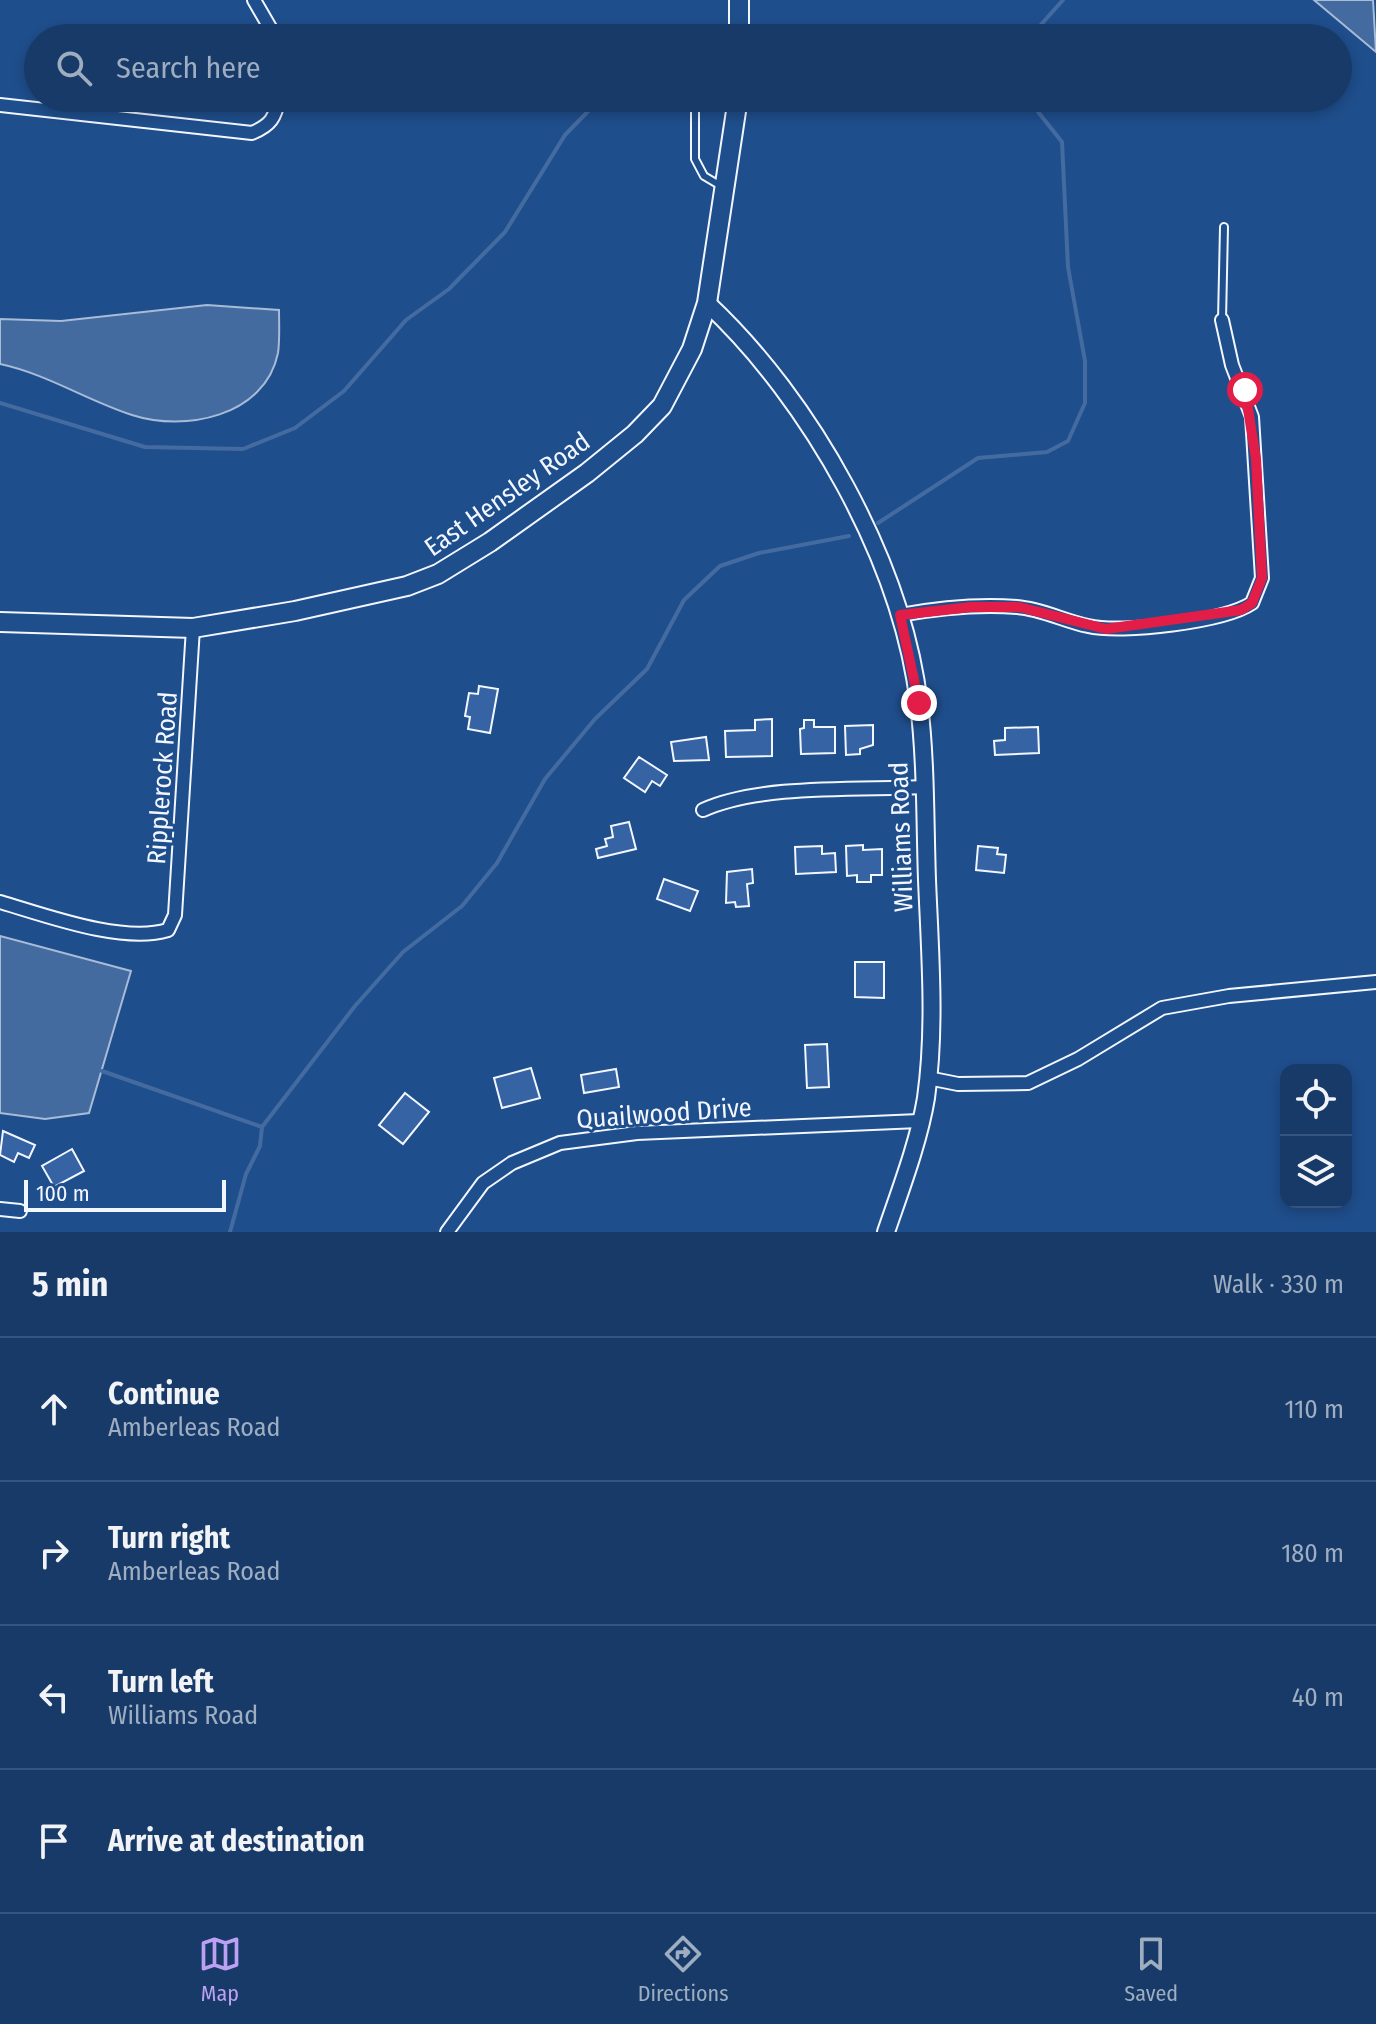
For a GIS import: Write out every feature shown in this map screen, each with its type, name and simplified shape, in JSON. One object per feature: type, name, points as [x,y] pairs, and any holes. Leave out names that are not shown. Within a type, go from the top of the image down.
[{"type":"main road","points":[[737,24],[739,0]]},
{"type":"main road","name":"East Hensley Road","points":[[0,622],[193,628],[295,611],[407,586],[438,574],[490,542],[587,473],[635,434],[662,406],[692,349],[707,303],[727,189],[736,112]]},
{"type":"street","points":[[254,0],[268,24]]},
{"type":"street","points":[[0,105],[24,108]]},
{"type":"street","points":[[63,112],[252,133],[266,127],[276,112]]},
{"type":"street","name":"Williams Road","points":[[707,303],[764,366],[856,505],[882,562],[900,615],[919,703],[931,987],[928,1078],[919,1121],[886,1232]]},
{"type":"street","points":[[900,615],[971,607],[1019,607],[1088,626],[1120,629],[1228,614],[1252,603],[1262,578],[1252,417],[1232,365],[1222,320]]},
{"type":"street","name":"Ripplerock Road","points":[[0,902],[118,931],[150,935],[168,930],[175,915],[193,628]]},
{"type":"street","points":[[703,810],[720,802],[756,796],[924,787]]},
{"type":"street","points":[[928,1078],[980,1085],[1028,1083],[1092,1050],[1162,1008],[1185,1002],[1376,982]]},
{"type":"street","name":"Quailwood Drive","points":[[447,1232],[483,1183],[512,1163],[560,1143],[637,1133],[919,1121]]},
{"type":"street","points":[[0,1209],[20,1211]]},
{"type":"lane","points":[[695,112],[695,159],[704,176],[727,189]]},
{"type":"lane","points":[[1222,320],[1224,227]]},
{"type":"water","points":[[1314,0],[1373,0],[1376,52],[1352,32],[1352,24],[1343,24]]},
{"type":"water","points":[[207,305],[279,310],[278,353],[270,375],[257,392],[240,405],[220,414],[198,420],[153,420],[115,409],[34,374],[0,364],[0,319],[61,321]]},
{"type":"water","points":[[0,936],[131,971],[89,1113],[45,1119],[0,1113]]},
{"type":"building","points":[[479,686],[498,689],[490,733],[468,729],[470,717],[465,716],[469,693],[478,694]]},
{"type":"building","points":[[772,719],[772,756],[726,757],[725,731],[755,730],[755,720]]},
{"type":"building","points":[[804,720],[814,720],[814,727],[835,727],[835,753],[801,754],[800,729],[804,728]]},
{"type":"building","points":[[873,725],[873,745],[860,749],[860,754],[846,755],[845,726]]},
{"type":"building","points":[[1038,727],[1039,753],[995,755],[994,741],[1005,740],[1005,728]]},
{"type":"building","points":[[706,737],[709,760],[674,761],[671,742]]},
{"type":"building","points":[[639,757],[667,775],[660,786],[652,781],[645,792],[624,778]]},
{"type":"building","points":[[629,822],[636,849],[598,858],[596,849],[607,846],[605,839],[613,837],[611,826]]},
{"type":"building","points":[[863,845],[863,850],[882,849],[882,875],[871,875],[871,882],[857,882],[857,875],[847,876],[846,846]]},
{"type":"building","points":[[822,846],[822,854],[835,853],[836,872],[796,874],[795,847]]},
{"type":"building","points":[[978,846],[998,848],[997,854],[1006,855],[1004,873],[976,870]]},
{"type":"building","points":[[752,869],[753,883],[747,884],[749,906],[736,907],[735,902],[726,903],[727,872]]},
{"type":"building","points":[[664,879],[698,891],[690,911],[657,899]]},
{"type":"building","points":[[855,962],[884,962],[884,998],[855,997]]},
{"type":"building","points":[[827,1044],[829,1087],[807,1088],[805,1045]]},
{"type":"building","points":[[531,1068],[540,1098],[502,1108],[494,1078]]},
{"type":"building","points":[[616,1069],[619,1087],[584,1093],[581,1075]]},
{"type":"building","points":[[405,1093],[429,1112],[403,1144],[379,1125]]},
{"type":"building","points":[[3,1131],[35,1145],[29,1158],[18,1153],[14,1162],[0,1155]]},
{"type":"building","points":[[72,1149],[84,1171],[54,1187],[42,1166]]},
{"type":"waterway","points":[[1042,24],[1063,0]]},
{"type":"waterway","points":[[0,403],[145,447],[243,449],[295,428],[344,391],[406,320],[449,289],[505,232],[565,135],[587,112]]},
{"type":"waterway","points":[[878,523],[978,458],[1047,452],[1068,441],[1085,403],[1085,361],[1068,267],[1062,142],[1038,112]]},
{"type":"waterway","points":[[230,1232],[246,1174],[260,1146],[262,1127],[355,1006],[403,952],[462,906],[497,863],[545,779],[595,719],[647,669],[684,600],[720,566],[759,553],[849,536]]},
{"type":"waterway","points":[[102,1071],[262,1127]]},
{"type":"route","points":[[919,703],[900,615],[925,610],[1019,607],[1088,626],[1120,629],[1228,614],[1252,603],[1260,589],[1262,566],[1252,417],[1245,390]]}]
